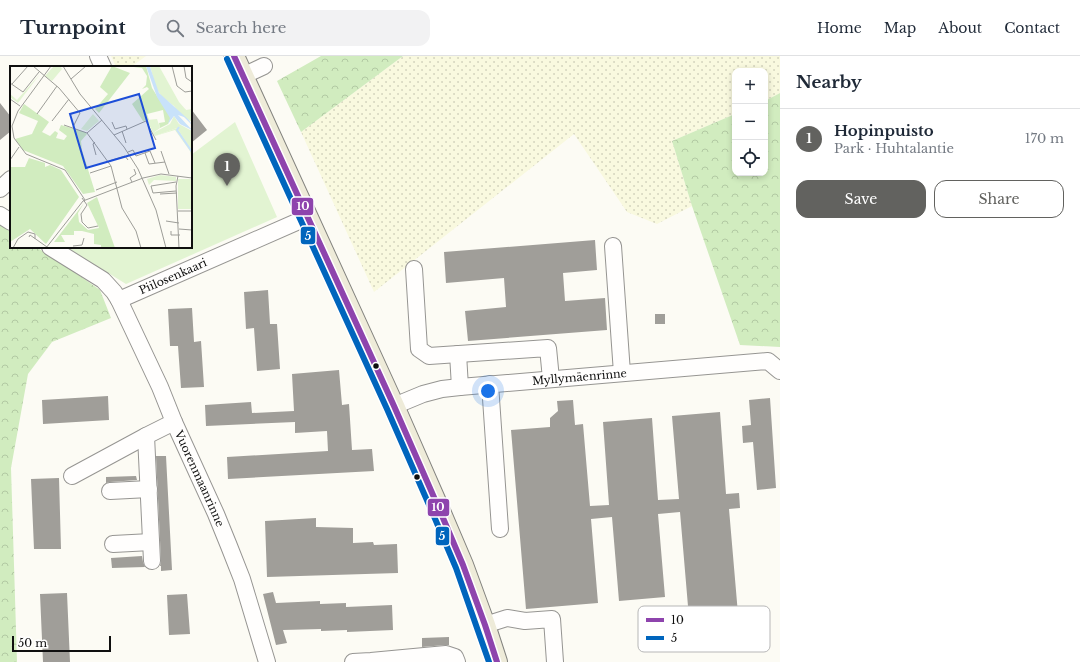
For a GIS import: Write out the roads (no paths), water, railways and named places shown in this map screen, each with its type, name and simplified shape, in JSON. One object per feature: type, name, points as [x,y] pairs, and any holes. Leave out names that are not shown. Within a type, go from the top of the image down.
[{"type":"main road","points":[[234,56],[394,406],[440,511],[463,565],[497,662]]},
{"type":"street","points":[[98,56],[103,66]]},
{"type":"street","points":[[243,76],[264,66]]},
{"type":"street","points":[[0,189],[10,180]]},
{"type":"street","points":[[0,216],[10,221]]},
{"type":"street","name":"Piilosenkaari","points":[[119,300],[308,217]]},
{"type":"street","points":[[613,246],[622,374]]},
{"type":"street","points":[[52,248],[103,280],[119,300]]},
{"type":"street","points":[[414,269],[419,349],[428,356],[548,348],[551,379]]},
{"type":"street","name":"Vuorenmaanrinne","points":[[119,300],[160,387],[174,422],[216,514],[242,579],[266,662]]},
{"type":"street","points":[[458,354],[460,387]]},
{"type":"street","name":"Myllymäenrinne","points":[[394,406],[423,394],[442,389],[460,387],[622,374],[774,366]]},
{"type":"street","points":[[490,384],[500,529]]},
{"type":"street","points":[[72,476],[174,422]]},
{"type":"street","points":[[146,436],[152,561]]},
{"type":"street","points":[[110,490],[148,489]]},
{"type":"street","points":[[113,544],[151,542]]},
{"type":"street","points":[[485,626],[507,618],[525,622],[552,619],[555,662]]},
{"type":"street","points":[[353,662],[446,654],[455,657],[456,662]]},
{"type":"place","name":"Hopinpuisto","points":[[227,186]]}]
